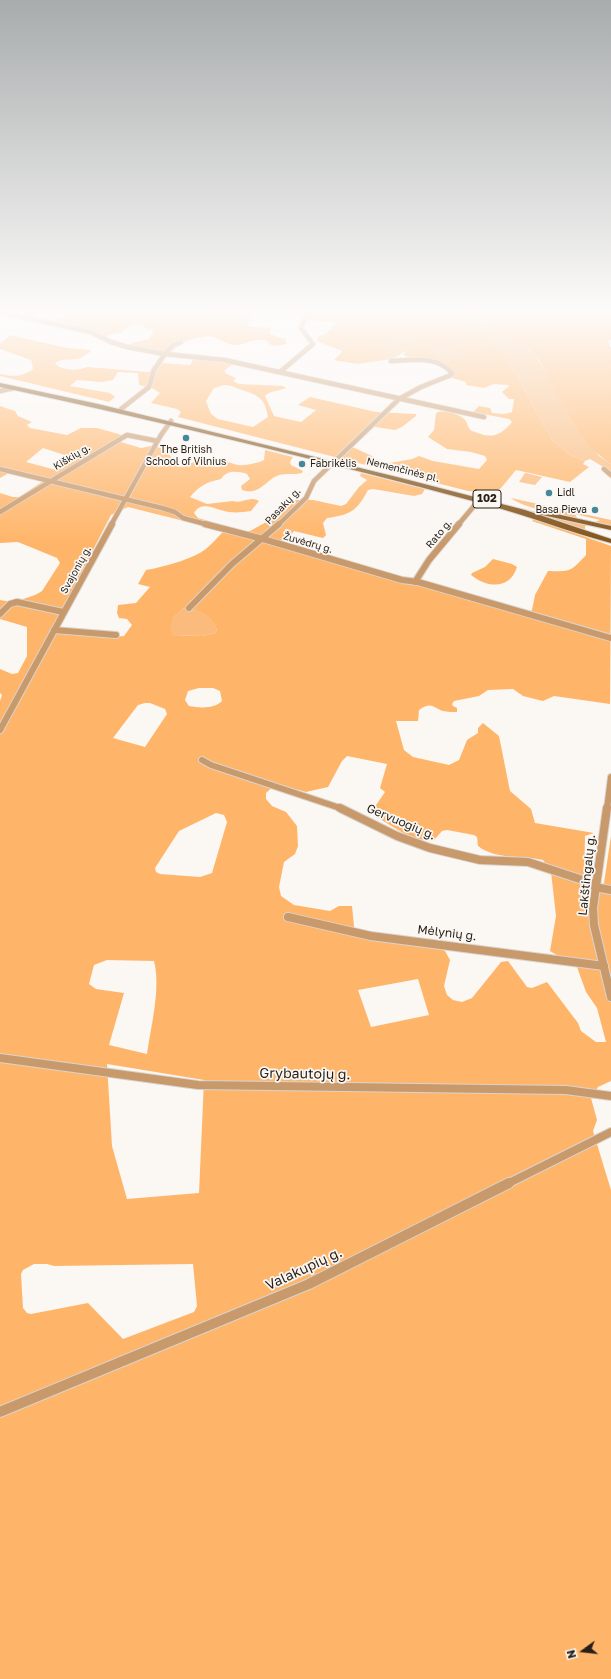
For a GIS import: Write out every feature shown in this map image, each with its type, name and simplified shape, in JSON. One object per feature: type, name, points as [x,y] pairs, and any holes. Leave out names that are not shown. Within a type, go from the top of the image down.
[{"type":"main road","name":"Nemenčinės pl.","points":[[35,387],[121,408],[170,422]]},
{"type":"main road","name":"Nemenčinės pl.","points":[[0,388],[14,388],[170,422],[611,528]]},
{"type":"main road","name":"Nemenčinės pl.","points":[[334,462],[522,512],[611,541]]},
{"type":"main road","points":[[593,535],[587,529],[591,526],[598,525]]},
{"type":"street","points":[[121,408],[148,387]]},
{"type":"street","points":[[348,387],[484,417]]},
{"type":"street","name":"Pasakų g.","points":[[189,608],[232,564],[263,539],[306,498],[314,482],[399,399],[420,387]]},
{"type":"street","name":"Svajonių g.","points":[[0,730],[157,441],[170,422]]},
{"type":"street","name":"Kiškių g.","points":[[0,512],[127,435],[157,441]]},
{"type":"street","name":"Žuvėdrų g.","points":[[0,468],[49,482],[162,508],[175,512],[183,518],[263,539],[402,580],[415,582],[611,638]]},
{"type":"street","points":[[604,469],[611,475]]},
{"type":"street","name":"Rato g.","points":[[415,582],[429,560],[479,500]]},
{"type":"street","points":[[0,614],[10,604],[17,602],[63,612]]},
{"type":"street","points":[[54,630],[116,634]]},
{"type":"street","name":"Gervuogių g.","points":[[202,760],[211,765],[346,810],[398,836],[430,848],[480,860],[528,862],[595,886],[611,890]]},
{"type":"street","name":"Lakštingalų g.","points":[[611,777],[593,908],[594,925],[611,997]]},
{"type":"street","name":"Mėlynių g.","points":[[288,917],[371,936],[604,966]]},
{"type":"street","name":"Grybautojų g.","points":[[0,1058],[198,1085],[566,1090],[611,1096]]},
{"type":"street","name":"Valakupių g.","points":[[0,1412],[309,1284],[611,1132]]},
{"type":"shaded area","points":[[48,387],[78,387],[110,393],[115,397],[109,402]]},
{"type":"shaded area","points":[[149,387],[216,387],[214,388],[206,401],[211,414],[218,419],[253,427],[268,417],[265,406],[257,396],[235,387],[285,387],[265,396],[274,416],[301,422],[316,410],[298,405],[310,397],[376,412],[416,414],[416,416],[402,427],[395,430],[369,426],[348,445],[372,456],[375,460],[390,463],[412,459],[419,456],[433,461],[479,469],[487,460],[485,456],[471,452],[447,449],[428,437],[434,430],[436,413],[447,412],[456,414],[464,418],[470,430],[477,433],[483,435],[498,434],[507,428],[512,422],[509,419],[473,412],[479,406],[490,408],[492,413],[504,414],[512,412],[514,399],[509,399],[502,392],[507,387],[523,387],[552,440],[569,454],[585,461],[583,464],[589,467],[570,482],[516,470],[496,494],[468,491],[178,417],[181,412],[177,409],[151,403],[160,393]]},
{"type":"shaded area","points":[[523,387],[556,387],[599,456],[611,464],[611,473],[590,459],[585,461],[569,454],[552,440]]},
{"type":"shaded area","points":[[554,387],[611,387],[611,464],[600,456],[575,425]]},
{"type":"shaded area","points":[[0,406],[15,411],[18,416],[32,422],[27,425],[30,428],[67,435],[81,428],[97,428],[122,435],[121,442],[141,448],[151,446],[166,449],[176,466],[179,467],[198,461],[216,467],[219,467],[226,462],[238,465],[251,464],[264,460],[265,450],[293,457],[290,462],[291,465],[303,471],[302,473],[279,475],[274,477],[262,487],[253,491],[248,491],[242,490],[241,486],[250,479],[247,474],[240,472],[229,473],[221,479],[204,485],[190,497],[207,504],[256,499],[259,501],[251,511],[232,512],[206,506],[197,509],[194,513],[198,518],[243,531],[250,531],[277,516],[291,502],[296,500],[313,500],[341,506],[346,504],[359,487],[367,480],[360,476],[361,473],[425,489],[422,494],[414,496],[373,489],[368,490],[360,503],[352,511],[327,518],[323,523],[326,535],[323,538],[294,531],[285,542],[286,547],[526,616],[532,610],[535,595],[548,571],[566,571],[577,564],[586,555],[586,539],[532,521],[535,519],[611,546],[610,704],[554,696],[543,701],[523,696],[513,689],[488,690],[479,696],[454,701],[452,704],[457,708],[457,712],[440,710],[432,706],[427,706],[419,710],[418,721],[396,721],[404,750],[413,757],[449,765],[459,760],[467,740],[478,733],[478,728],[483,723],[499,736],[510,791],[531,809],[535,823],[594,833],[585,836],[584,884],[589,892],[598,894],[604,883],[611,836],[611,1081],[598,1087],[591,1098],[597,1120],[593,1131],[611,1190],[611,1679],[0,1679],[0,701],[2,695],[0,693],[0,669],[12,674],[18,673],[27,656],[27,627],[0,619],[0,600],[10,601],[22,599],[33,596],[42,591],[60,563],[57,558],[18,542],[0,543],[0,493],[13,497],[19,497],[45,480],[14,470],[0,478]],"holes":[[[43,448],[74,458],[56,470],[26,462]],[[128,507],[224,531],[209,547],[198,554],[176,563],[146,570],[138,584],[150,587],[136,603],[118,605],[117,613],[119,618],[127,619],[132,625],[124,636],[112,637],[51,631],[111,515]],[[184,608],[195,610],[204,614],[208,617],[217,630],[215,633],[202,636],[173,635],[170,626],[174,617]],[[199,688],[213,688],[220,691],[222,701],[219,704],[211,707],[189,706],[185,700],[188,691]],[[150,703],[165,709],[167,714],[145,747],[113,738],[138,705]],[[347,756],[387,764],[380,788],[385,792],[372,811],[375,816],[403,833],[418,839],[434,840],[442,831],[447,830],[474,835],[477,837],[478,846],[493,853],[543,860],[551,872],[556,916],[550,951],[577,967],[586,992],[597,1008],[606,1042],[596,1042],[581,1031],[578,1023],[547,982],[532,988],[527,987],[508,961],[501,962],[472,998],[462,1002],[453,1000],[447,995],[444,986],[450,960],[445,951],[438,948],[355,936],[352,906],[339,906],[330,911],[294,905],[281,896],[279,887],[284,862],[295,854],[298,846],[297,826],[286,812],[272,806],[266,799],[266,793],[276,784],[306,792],[328,787],[342,761]],[[216,813],[224,815],[227,822],[212,873],[200,877],[160,874],[156,872],[155,868],[179,831]],[[107,960],[154,961],[156,972],[156,995],[147,1054],[109,1045],[124,993],[96,989],[89,984],[94,965]],[[418,979],[429,1015],[371,1027],[358,990]],[[107,1064],[204,1080],[199,1193],[127,1199],[112,1146]],[[34,1264],[47,1264],[54,1266],[193,1264],[197,1306],[194,1312],[123,1339],[88,1303],[31,1314],[27,1313],[23,1308],[21,1274],[23,1270]]]},
{"type":"shaded area","points":[[525,473],[542,477],[535,485],[519,482]]},
{"type":"shaded area","points":[[473,497],[588,525],[585,526],[585,530]]},
{"type":"shaded area","points":[[511,498],[611,520],[611,526],[595,522],[600,520],[575,514],[577,518],[542,511],[524,505]]},
{"type":"shaded area","points":[[493,559],[512,564],[517,567],[509,580],[504,583],[491,584],[471,575],[472,573],[485,567]]},
{"type":"shaded area","points":[[184,608],[195,610],[208,617],[215,625],[217,630],[215,633],[202,636],[173,635],[169,626],[174,617]]},
{"type":"place","name":"The British School of Vilnius","points":[[186,438]]},
{"type":"place","name":"Fabrikėlis","points":[[302,464]]},
{"type":"place","name":"Lidl","points":[[549,493]]},
{"type":"place","name":"Basa Pieva","points":[[595,510]]}]
